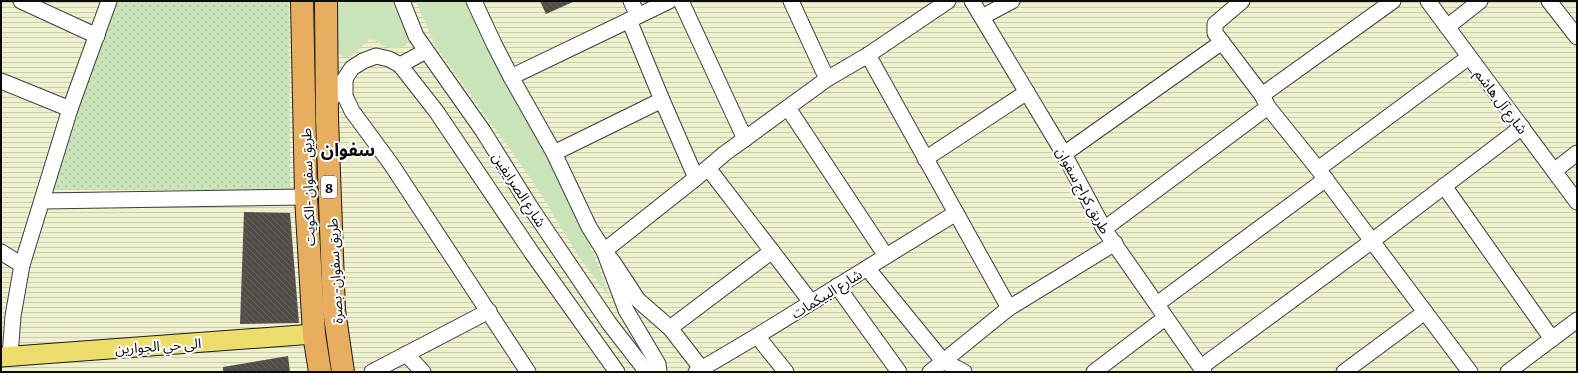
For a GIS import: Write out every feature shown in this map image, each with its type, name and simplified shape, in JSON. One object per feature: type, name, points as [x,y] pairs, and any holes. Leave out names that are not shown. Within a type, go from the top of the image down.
[{"type":"highway","name":"طريق سفوان -الكويت","points":[[302,1],[306,197],[314,334],[320,372]]},
{"type":"highway","name":"طريق سفوان- بصرة","points":[[326,1],[327,123],[334,310],[343,372]]},
{"type":"highway","points":[[304,118],[314,122],[327,123],[318,135],[314,135],[305,140]]},
{"type":"main road","name":"الى حي الجوارين","points":[[6,356],[314,334]]},
{"type":"street","points":[[21,1],[97,36]]},
{"type":"street","points":[[6,356],[22,266],[70,109],[109,1]]},
{"type":"street","name":"شارع الصرايفين","points":[[402,1],[416,36],[483,131],[531,208],[609,323],[647,372]]},
{"type":"street","points":[[474,1],[511,78],[554,153],[589,227],[638,300],[670,328],[699,370]]},
{"type":"street","points":[[631,1],[634,18],[662,100],[696,178]]},
{"type":"street","points":[[511,78],[669,1]]},
{"type":"street","points":[[681,1],[745,139]]},
{"type":"street","points":[[791,1],[827,79]]},
{"type":"street","points":[[604,251],[745,139],[827,79],[868,55],[948,1]]},
{"type":"street","name":"طريق كراج سفوان","points":[[972,1],[1064,154],[1104,229],[1157,304],[1165,318],[1203,370]]},
{"type":"street","points":[[982,17],[1012,1]]},
{"type":"street","points":[[1242,1],[1215,24],[1215,33],[1470,372]]},
{"type":"street","points":[[1104,229],[1393,1]]},
{"type":"street","name":"شارع آل هاشم","points":[[1428,1],[1577,202]]},
{"type":"street","points":[[1447,27],[1480,1]]},
{"type":"street","points":[[1549,1],[1577,37]]},
{"type":"street","points":[[1064,154],[1222,42]]},
{"type":"street","points":[[327,123],[332,98],[352,68],[363,61],[376,56],[389,59],[405,70],[426,51]]},
{"type":"street","points":[[868,55],[1009,308]]},
{"type":"street","points":[[1157,304],[1469,57]]},
{"type":"street","name":"شارع الصرايفين","points":[[405,70],[436,111],[532,253],[617,372]]},
{"type":"street","points":[[345,80],[345,96],[352,112],[391,164],[528,372]]},
{"type":"street","points":[[1,81],[70,109]]},
{"type":"street","points":[[925,158],[1027,92]]},
{"type":"street","points":[[554,153],[662,100]]},
{"type":"street","points":[[788,108],[886,256]]},
{"type":"street","points":[[1203,370],[1522,128]]},
{"type":"street","points":[[1554,171],[1577,153]]},
{"type":"street","points":[[708,168],[811,302]]},
{"type":"street","points":[[1444,186],[1552,339]]},
{"type":"street","points":[[42,201],[306,197]]},
{"type":"street","name":"شارع البيكمات","points":[[699,370],[757,336],[956,213]]},
{"type":"street","points":[[930,372],[1009,308],[1114,243]]},
{"type":"street","points":[[604,251],[626,310],[658,364],[659,372]]},
{"type":"street","points":[[670,328],[772,251]]},
{"type":"street","points":[[1,252],[22,266]]},
{"type":"street","points":[[867,268],[943,361],[964,372]]},
{"type":"street","points":[[837,286],[899,372]]},
{"type":"street","points":[[609,323],[638,300]]},
{"type":"street","points":[[372,372],[489,311]]},
{"type":"street","points":[[1344,372],[1425,312]]},
{"type":"street","points":[[1094,372],[1165,318]]},
{"type":"street","points":[[1508,372],[1577,320]]},
{"type":"street","points":[[757,336],[786,372]]},
{"type":"street","points":[[406,354],[423,372]]},
{"type":"green space","points":[[1,1],[1577,1],[1577,372],[1,372]]},
{"type":"green space","points":[[118,1],[289,1],[290,190],[49,190]]},
{"type":"green space","points":[[338,1],[392,1],[408,38],[406,45],[392,48],[383,46],[370,39],[351,56],[344,57],[339,53],[337,44]]},
{"type":"green space","points":[[416,1],[468,1],[568,194],[610,298],[580,258],[534,183],[435,45]]},
{"type":"building","points":[[540,1],[575,1],[546,14]]},
{"type":"building","points":[[244,212],[290,213],[299,323],[240,324]]},
{"type":"building","points":[[288,356],[290,372],[223,372],[223,367]]},
{"type":"district","name":"سفوان","points":[[348,148]]}]
